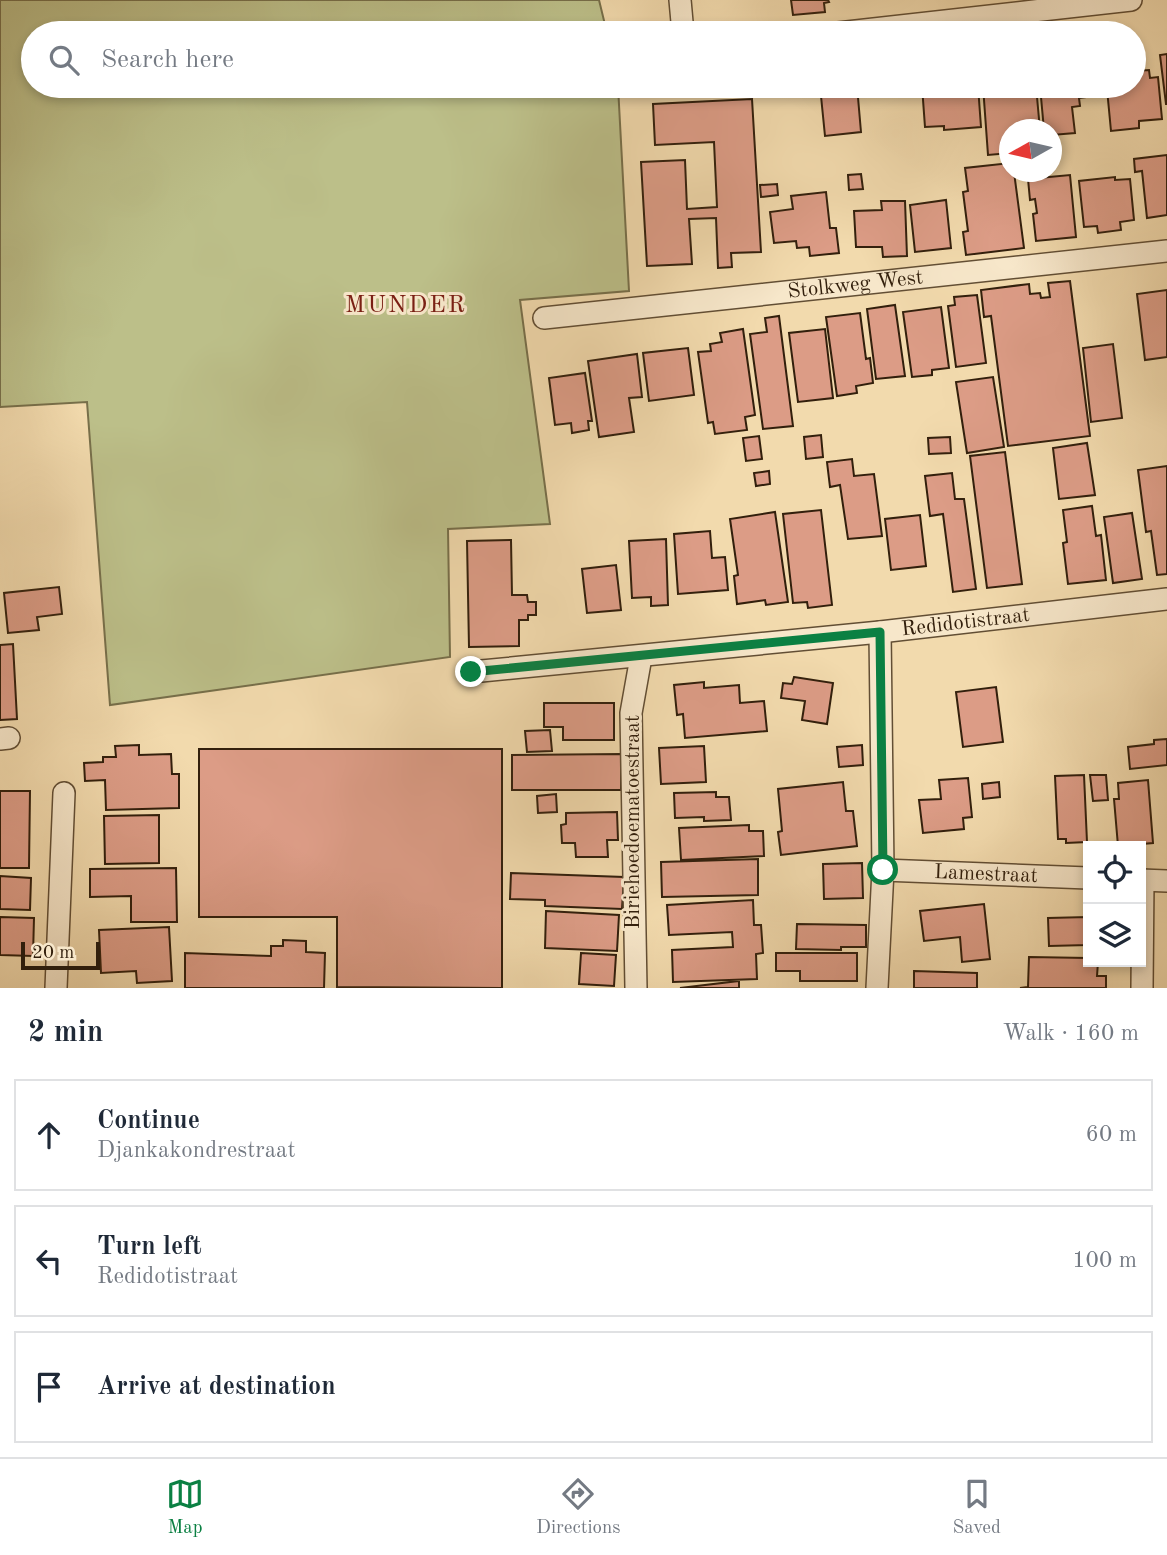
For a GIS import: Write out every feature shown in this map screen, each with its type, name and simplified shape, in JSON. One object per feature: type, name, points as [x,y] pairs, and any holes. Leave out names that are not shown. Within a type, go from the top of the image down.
[{"type":"street","points":[[680,0],[682,21]]},
{"type":"street","points":[[944,21],[1130,0]]},
{"type":"street","name":"Stolkweg West","points":[[544,318],[1167,251]]},
{"type":"street","name":"Redidotistraat","points":[[471,672],[880,632],[1167,599]]},
{"type":"street","points":[[877,988],[883,870],[880,632]]},
{"type":"street","name":"Biriehoedoematoestraat","points":[[636,988],[631,713],[641,657]]},
{"type":"street","points":[[56,988],[64,793]]},
{"type":"street","name":"Lamestraat","points":[[883,870],[1083,878]]},
{"type":"street","points":[[1146,880],[1167,881]]},
{"type":"street","points":[[1142,904],[1142,988]]},
{"type":"green space","points":[[0,0],[599,0],[604,21],[21,21],[21,98],[619,98],[629,291],[520,300],[550,524],[448,529],[450,657],[110,705],[87,402],[0,407]]},
{"type":"building","points":[[791,0],[829,2],[824,3],[825,12],[793,15]]},
{"type":"building","points":[[1167,54],[1167,104],[1166,104],[1160,55]]},
{"type":"building","points":[[1146,70],[1149,70],[1150,78],[1158,77],[1162,119],[1139,121],[1139,128],[1111,131],[1108,98],[1146,98]]},
{"type":"building","points":[[821,98],[858,98],[861,132],[825,136]]},
{"type":"building","points":[[923,98],[979,98],[981,127],[944,130],[944,126],[925,127]]},
{"type":"building","points":[[984,98],[1037,98],[1039,119],[999,119],[999,154],[988,155]]},
{"type":"building","points":[[1041,98],[1079,98],[1080,106],[1072,107],[1075,133],[1062,134],[1062,119],[1043,119]]},
{"type":"building","points":[[752,99],[761,252],[731,253],[732,267],[718,268],[716,218],[689,219],[692,264],[647,266],[641,162],[685,160],[687,209],[717,207],[714,142],[655,145],[653,104]]},
{"type":"building","points":[[1167,155],[1167,215],[1147,218],[1142,171],[1135,172],[1134,159]]},
{"type":"building","points":[[999,164],[999,182],[1015,182],[1024,248],[966,255],[963,232],[968,231],[963,192],[968,191],[965,168]]},
{"type":"building","points":[[861,174],[863,189],[849,190],[848,175]]},
{"type":"building","points":[[1070,175],[1076,237],[1036,241],[1033,214],[1037,213],[1035,199],[1030,200],[1028,182],[1062,182],[1062,176]]},
{"type":"building","points":[[1115,177],[1115,180],[1130,179],[1134,220],[1120,222],[1121,230],[1098,233],[1097,226],[1084,227],[1079,181]]},
{"type":"building","points":[[777,184],[778,195],[761,197],[760,185]]},
{"type":"building","points":[[826,192],[830,228],[836,228],[839,253],[810,256],[809,247],[797,248],[796,241],[774,243],[770,212],[793,209],[791,196]]},
{"type":"building","points":[[946,200],[951,248],[915,252],[910,205]]},
{"type":"building","points":[[881,201],[905,201],[907,256],[883,257],[882,247],[856,247],[854,211],[882,210]]},
{"type":"building","points":[[1070,281],[1090,436],[1008,446],[991,316],[984,317],[981,290],[1029,284],[1030,294],[1040,293],[1041,298],[1050,297],[1048,283]]},
{"type":"building","points":[[1167,290],[1167,357],[1145,360],[1137,294]]},
{"type":"building","points":[[977,295],[986,363],[956,367],[948,306],[955,305],[954,297]]},
{"type":"building","points":[[895,305],[905,376],[876,379],[867,309]]},
{"type":"building","points":[[941,307],[949,368],[932,370],[932,375],[912,377],[903,312]]},
{"type":"building","points":[[860,313],[866,359],[870,358],[873,383],[856,386],[857,393],[837,396],[826,317]]},
{"type":"building","points":[[779,316],[793,426],[763,429],[750,334],[767,332],[765,318]]},
{"type":"building","points":[[743,329],[755,415],[745,417],[747,430],[715,434],[713,422],[708,423],[698,352],[711,351],[710,344],[722,342],[720,333]]},
{"type":"building","points":[[825,329],[833,398],[798,402],[789,333]]},
{"type":"building","points":[[1113,344],[1122,418],[1091,422],[1083,348]]},
{"type":"building","points":[[688,348],[694,395],[649,401],[643,353]]},
{"type":"building","points":[[637,354],[642,397],[629,398],[634,432],[599,437],[588,361]]},
{"type":"building","points":[[585,373],[592,421],[588,421],[589,430],[572,433],[571,423],[555,425],[549,378]]},
{"type":"building","points":[[993,377],[1004,447],[967,453],[956,382]]},
{"type":"building","points":[[821,435],[823,457],[806,459],[804,437]]},
{"type":"building","points":[[759,436],[762,459],[746,461],[743,438]]},
{"type":"building","points":[[950,437],[951,453],[929,454],[928,438]]},
{"type":"building","points":[[1087,443],[1095,495],[1059,499],[1053,448]]},
{"type":"building","points":[[1005,452],[1022,584],[987,588],[970,456]]},
{"type":"building","points":[[852,459],[854,476],[874,474],[882,536],[848,539],[840,485],[830,487],[827,462]]},
{"type":"building","points":[[1167,466],[1167,574],[1157,575],[1151,531],[1146,532],[1138,470]]},
{"type":"building","points":[[769,471],[770,484],[756,486],[754,473]]},
{"type":"building","points":[[952,473],[955,499],[964,499],[976,589],[953,592],[943,514],[930,516],[925,476]]},
{"type":"building","points":[[1092,506],[1096,536],[1101,535],[1106,580],[1068,584],[1063,543],[1067,542],[1063,510]]},
{"type":"building","points":[[821,510],[832,605],[808,608],[807,602],[793,603],[783,514]]},
{"type":"building","points":[[775,512],[788,602],[766,605],[765,600],[737,604],[734,576],[738,575],[730,519]]},
{"type":"building","points":[[1132,513],[1142,579],[1113,583],[1104,517]]},
{"type":"building","points":[[920,515],[926,566],[891,570],[885,519]]},
{"type":"building","points":[[710,531],[712,558],[725,557],[728,590],[678,594],[674,534]]},
{"type":"building","points":[[666,539],[668,605],[651,606],[651,597],[632,598],[629,541]]},
{"type":"building","points":[[511,540],[512,595],[527,595],[528,602],[536,602],[536,615],[528,615],[528,620],[519,620],[519,646],[469,647],[467,541]]},
{"type":"building","points":[[616,565],[621,610],[587,613],[582,569]]},
{"type":"building","points":[[59,587],[62,614],[37,617],[39,630],[8,633],[4,593]]},
{"type":"building","points":[[13,644],[17,719],[0,720],[0,645]]},
{"type":"building","points":[[794,677],[833,683],[827,724],[802,720],[805,701],[781,698],[783,683],[792,684]]},
{"type":"building","points":[[704,682],[704,688],[739,685],[740,703],[764,701],[767,731],[685,738],[683,714],[677,715],[674,685]]},
{"type":"building","points":[[996,687],[1003,742],[963,747],[956,692]]},
{"type":"building","points":[[544,703],[614,703],[614,740],[563,740],[563,727],[544,727]]},
{"type":"building","points":[[550,730],[552,751],[527,752],[525,731]]},
{"type":"building","points":[[1167,739],[1167,765],[1130,769],[1128,747],[1154,744],[1154,740]]},
{"type":"building","points":[[139,745],[139,755],[171,754],[172,774],[179,774],[179,808],[106,810],[105,780],[85,781],[84,763],[103,762],[103,757],[116,757],[115,746]]},
{"type":"building","points":[[862,745],[863,765],[839,767],[837,747]]},
{"type":"building","points":[[704,746],[706,782],[661,784],[659,748]]},
{"type":"building","points":[[199,749],[502,749],[502,988],[337,987],[337,917],[199,917]]},
{"type":"building","points":[[621,754],[621,790],[512,790],[512,755]]},
{"type":"building","points":[[1084,775],[1087,841],[1066,843],[1066,839],[1058,839],[1055,776]]},
{"type":"building","points":[[1090,775],[1106,775],[1108,800],[1093,801]]},
{"type":"building","points":[[968,778],[972,817],[963,818],[964,829],[923,833],[919,800],[941,799],[939,780]]},
{"type":"building","points":[[1148,780],[1153,843],[1118,841],[1114,799],[1119,799],[1118,783]]},
{"type":"building","points":[[843,782],[846,811],[853,811],[857,846],[781,855],[778,789]]},
{"type":"building","points":[[999,782],[1000,797],[983,799],[982,784]]},
{"type":"building","points":[[0,791],[30,791],[29,868],[0,868]]},
{"type":"building","points":[[716,792],[716,797],[729,797],[731,820],[675,818],[674,793]]},
{"type":"building","points":[[556,794],[557,812],[538,813],[537,796]]},
{"type":"building","points":[[617,812],[618,840],[607,840],[608,857],[576,857],[575,843],[562,843],[561,825],[566,824],[566,813]]},
{"type":"building","points":[[159,815],[159,863],[105,864],[104,816]]},
{"type":"building","points":[[749,825],[749,831],[763,831],[764,856],[681,860],[679,828]]},
{"type":"building","points":[[758,859],[758,895],[662,897],[661,862]]},
{"type":"building","points":[[862,863],[863,898],[824,899],[823,864]]},
{"type":"building","points":[[176,868],[177,922],[131,922],[131,896],[90,897],[90,869]]},
{"type":"building","points":[[511,873],[624,877],[622,909],[545,906],[545,900],[510,899]]},
{"type":"building","points":[[0,876],[31,878],[30,910],[0,909]]},
{"type":"building","points":[[753,900],[754,925],[761,925],[763,953],[756,954],[757,979],[673,982],[672,950],[733,947],[732,932],[669,935],[667,905]]},
{"type":"building","points":[[984,904],[990,959],[962,962],[960,937],[924,941],[920,911]]},
{"type":"building","points":[[546,911],[619,915],[617,951],[545,948]]},
{"type":"building","points":[[0,917],[34,918],[33,956],[0,955]]},
{"type":"building","points":[[1083,917],[1083,945],[1049,946],[1048,918]]},
{"type":"building","points":[[797,924],[866,925],[866,947],[841,947],[841,950],[796,949]]},
{"type":"building","points":[[169,927],[172,981],[137,983],[136,971],[101,973],[99,930]]},
{"type":"building","points":[[283,940],[306,941],[306,952],[325,953],[324,988],[185,988],[185,953],[271,956],[271,946],[283,946]]},
{"type":"building","points":[[581,953],[616,955],[614,986],[579,984]]},
{"type":"building","points":[[776,953],[857,953],[857,981],[800,981],[800,971],[776,971]]},
{"type":"building","points":[[1029,957],[1083,958],[1083,967],[1098,967],[1097,976],[1106,976],[1106,988],[1020,988],[1028,987]]},
{"type":"building","points":[[914,971],[977,973],[977,988],[914,988]]},
{"type":"building","points":[[739,981],[739,988],[680,988]]},
{"type":"district","name":"MUNDER","points":[[406,306]]},
{"type":"route","points":[[471,672],[880,632],[883,870]]}]
